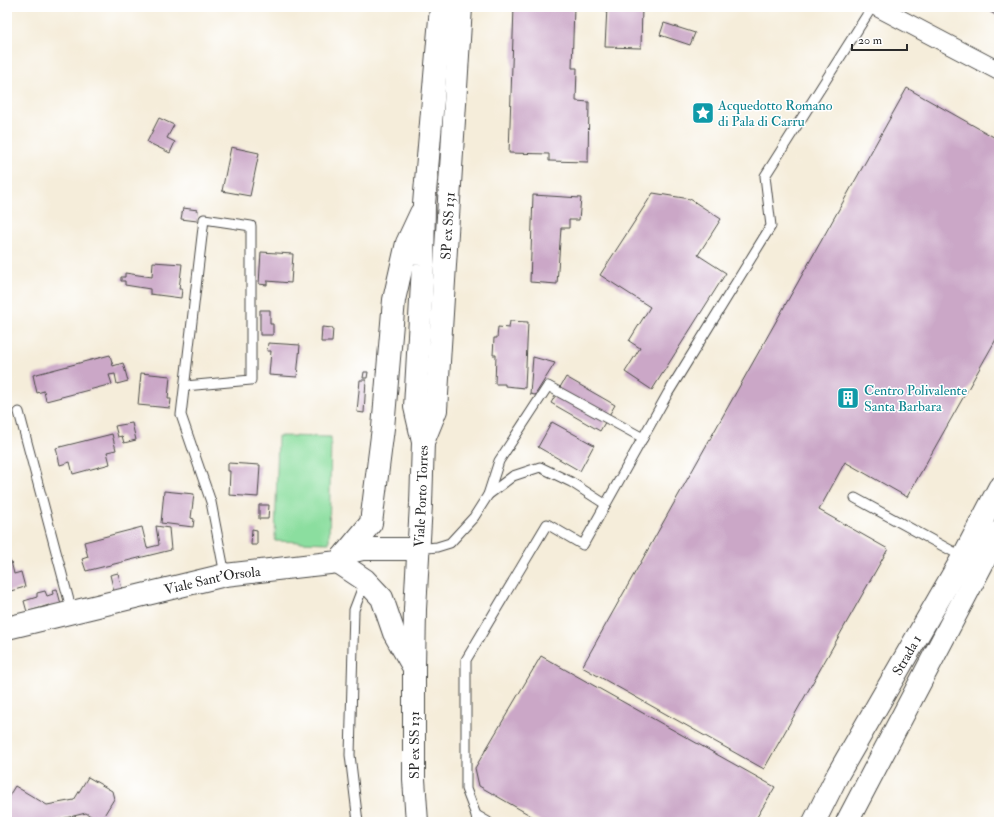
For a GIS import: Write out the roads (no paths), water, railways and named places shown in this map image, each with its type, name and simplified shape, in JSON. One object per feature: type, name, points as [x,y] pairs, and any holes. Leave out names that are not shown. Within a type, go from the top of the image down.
[{"type":"main road","name":"SP ex SS 131","points":[[424,204],[441,7]]},
{"type":"main road","name":"SP ex SS 131","points":[[423,442],[436,410],[461,7]]},
{"type":"main road","name":"Viale Porto Torres","points":[[414,668],[415,609],[423,442],[415,407],[423,265],[424,204]]},
{"type":"main road","points":[[414,668],[394,634],[382,598],[342,557],[371,523],[383,428],[394,300],[407,244],[424,204]]},
{"type":"main road","name":"Strada 1","points":[[814,822],[838,774],[963,557],[999,488]]},
{"type":"main road","name":"Strada 1","points":[[847,822],[999,532]]},
{"type":"main road","name":"Viale Sant'Orsola","points":[[7,628],[225,575],[342,557],[362,549],[418,549]]},
{"type":"main road","name":"SP ex SS 131","points":[[414,668],[414,779],[417,822]]},
{"type":"street","points":[[877,7],[999,71]]},
{"type":"lane","points":[[488,822],[476,818],[466,789],[466,660],[548,524],[583,545],[668,394],[771,226],[765,176],[872,7]]},
{"type":"lane","points":[[185,386],[251,380],[251,226],[204,219],[181,415],[211,502],[225,575]]},
{"type":"lane","points":[[418,549],[437,547],[450,543],[474,517],[488,496],[499,461],[548,386],[643,438]]},
{"type":"lane","points":[[19,412],[72,612]]},
{"type":"lane","points":[[488,496],[512,476],[540,468],[571,482],[605,504]]},
{"type":"lane","points":[[855,498],[963,557]]},
{"type":"lane","points":[[358,822],[350,755],[354,610],[365,580]]},
{"type":"place","name":"Acquedotto Romano di Pala di Carru","points":[[703,113]]},
{"type":"place","name":"Centro Polivalente Santa Barbara","points":[[848,398]]}]
